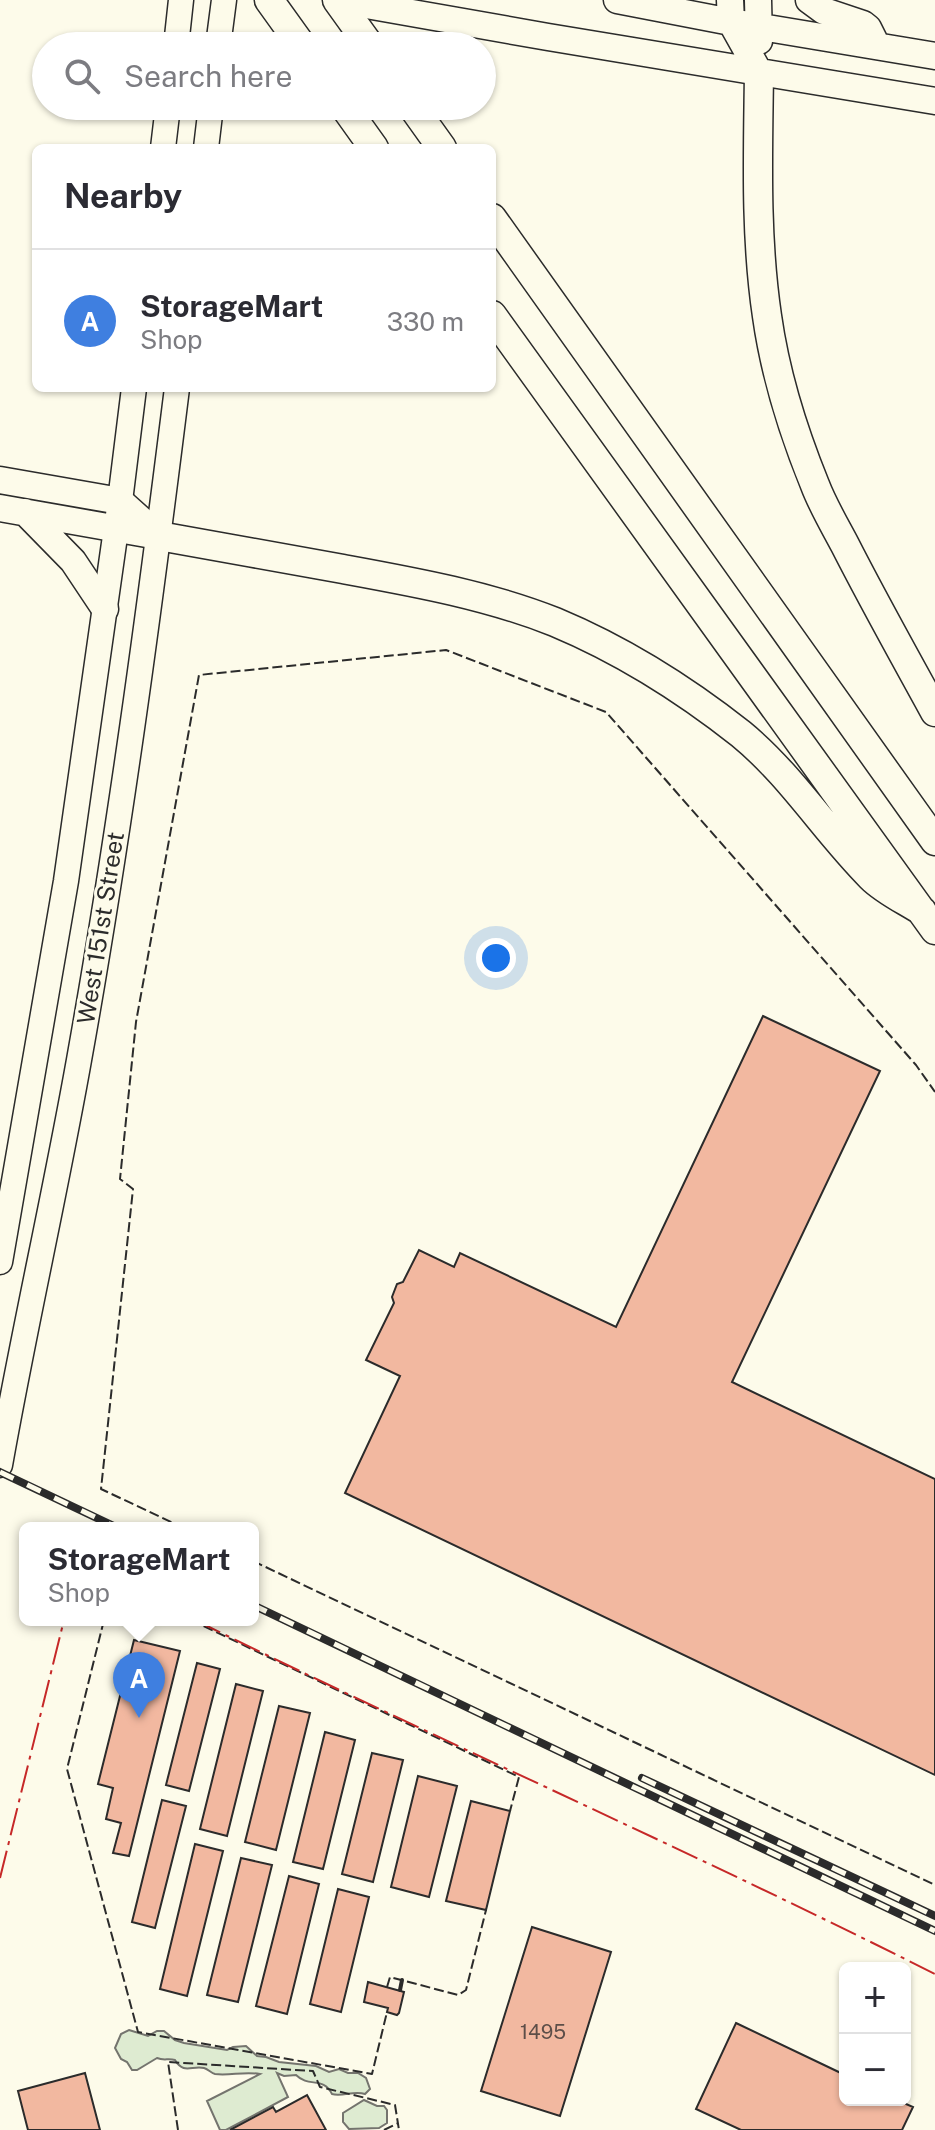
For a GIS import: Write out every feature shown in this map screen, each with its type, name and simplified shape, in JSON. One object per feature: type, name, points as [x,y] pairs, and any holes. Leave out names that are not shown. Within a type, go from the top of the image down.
[{"type":"highway","points":[[269,0],[292,32]]},
{"type":"highway","points":[[338,0],[935,101]]},
{"type":"highway","points":[[338,0],[360,32]]},
{"type":"highway","points":[[617,0],[758,13],[877,46],[935,56]]},
{"type":"highway","points":[[809,0],[824,11],[863,24],[877,46]]},
{"type":"highway","points":[[731,11],[759,72]]},
{"type":"highway","points":[[758,13],[757,200],[767,318],[780,377],[816,488],[935,712]]},
{"type":"highway","points":[[354,120],[371,144]]},
{"type":"highway","points":[[422,120],[439,144]]},
{"type":"highway","points":[[496,224],[935,841]]},
{"type":"highway","points":[[496,321],[928,920]]},
{"type":"highway","points":[[0,480],[120,501],[159,536]]},
{"type":"highway","points":[[12,510],[402,580],[475,597],[554,622],[592,639],[669,682],[742,735],[769,759],[873,879],[928,920]]},
{"type":"highway","points":[[12,510],[73,561],[105,609]]},
{"type":"main road","points":[[178,32],[181,0]]},
{"type":"main road","points":[[220,32],[224,0]]},
{"type":"main road","points":[[163,144],[166,120]]},
{"type":"main road","points":[[206,144],[209,120]]},
{"type":"main road","name":"West 151st Street","points":[[0,1262],[66,881],[134,392]]},
{"type":"main road","name":"West 151st Street","points":[[0,1465],[79,1060],[120,810],[177,392]]},
{"type":"green space","points":[[129,2030],[148,2036],[164,2031],[184,2043],[227,2050],[246,2046],[257,2056],[279,2062],[316,2066],[329,2072],[339,2069],[358,2073],[366,2078],[370,2089],[365,2094],[332,2094],[324,2085],[296,2075],[277,2073],[288,2097],[226,2130],[220,2130],[207,2101],[260,2074],[215,2074],[200,2067],[182,2067],[175,2060],[157,2058],[132,2070],[115,2048],[121,2034]]},
{"type":"green space","points":[[364,2100],[384,2106],[387,2123],[379,2128],[349,2129],[343,2122],[343,2113]]},
{"type":"building","points":[[763,1016],[880,1071],[732,1382],[935,1479],[935,1775],[345,1493],[400,1376],[366,1360],[394,1303],[392,1297],[397,1284],[403,1282],[419,1250],[454,1267],[460,1253],[616,1327]]},
{"type":"building","points":[[134,1640],[180,1651],[129,1856],[113,1853],[121,1823],[106,1819],[113,1788],[98,1784]]},
{"type":"building","points":[[197,1663],[220,1669],[189,1791],[166,1785]]},
{"type":"building","points":[[236,1684],[263,1691],[227,1836],[200,1829]]},
{"type":"building","points":[[279,1706],[310,1713],[276,1850],[245,1842]]},
{"type":"building","points":[[325,1732],[355,1740],[323,1869],[293,1862]]},
{"type":"building","points":[[372,1753],[403,1760],[373,1882],[342,1874]]},
{"type":"building","points":[[418,1776],[457,1786],[429,1897],[391,1887]]},
{"type":"building","points":[[162,1800],[186,1806],[155,1928],[132,1922]]},
{"type":"building","points":[[471,1801],[510,1811],[486,1910],[446,1901]]},
{"type":"building","points":[[195,1844],[223,1851],[187,1996],[160,1989]]},
{"type":"building","points":[[241,1858],[272,1865],[238,2002],[207,1995]]},
{"type":"building","points":[[289,1876],[319,1884],[287,2014],[256,2006]]},
{"type":"building","points":[[338,1889],[369,1897],[341,2012],[310,2004]]},
{"type":"building","points":[[532,1927],[611,1952],[560,2116],[481,2091]]},
{"type":"building","points":[[368,1982],[404,1992],[397,2015],[387,2012],[388,2008],[364,2002]]},
{"type":"building","points":[[736,2023],[839,2072],[839,2106],[913,2107],[902,2130],[741,2130],[696,2109]]},
{"type":"building","points":[[85,2073],[100,2130],[28,2130],[18,2091]]},
{"type":"building","points":[[307,2095],[326,2130],[230,2130],[273,2107],[276,2112]]},
{"type":"railway","points":[[0,1472],[105,1522]]},
{"type":"railway","points":[[259,1608],[935,1931]]},
{"type":"railway","points":[[642,1778],[935,1916]]},
{"type":"fence","points":[[171,1522],[101,1489],[133,1189],[120,1179],[136,1022],[199,675],[446,650],[606,712],[916,1065],[935,1092]]},
{"type":"fence","points":[[259,1564],[935,1885]]},
{"type":"fence","points":[[103,1626],[67,1769],[138,2032],[372,2074],[387,2012]]},
{"type":"fence","points":[[204,1626],[519,1777],[510,1811]]},
{"type":"fence","points":[[387,1987],[390,1977],[458,1995],[466,1990],[486,1910]]},
{"type":"fence","points":[[178,2130],[168,2062],[313,2071],[320,2087],[395,2105],[399,2130]]},
{"type":"fence","points":[[384,2130],[398,2123]]},
{"type":"wall","points":[[400,1990],[402,1980]]},
{"type":"power","points":[[0,1878],[63,1626]]},
{"type":"power","points":[[207,1626],[935,1974]]},
{"type":"place","name":"StorageMart","points":[[139,1718]]}]
